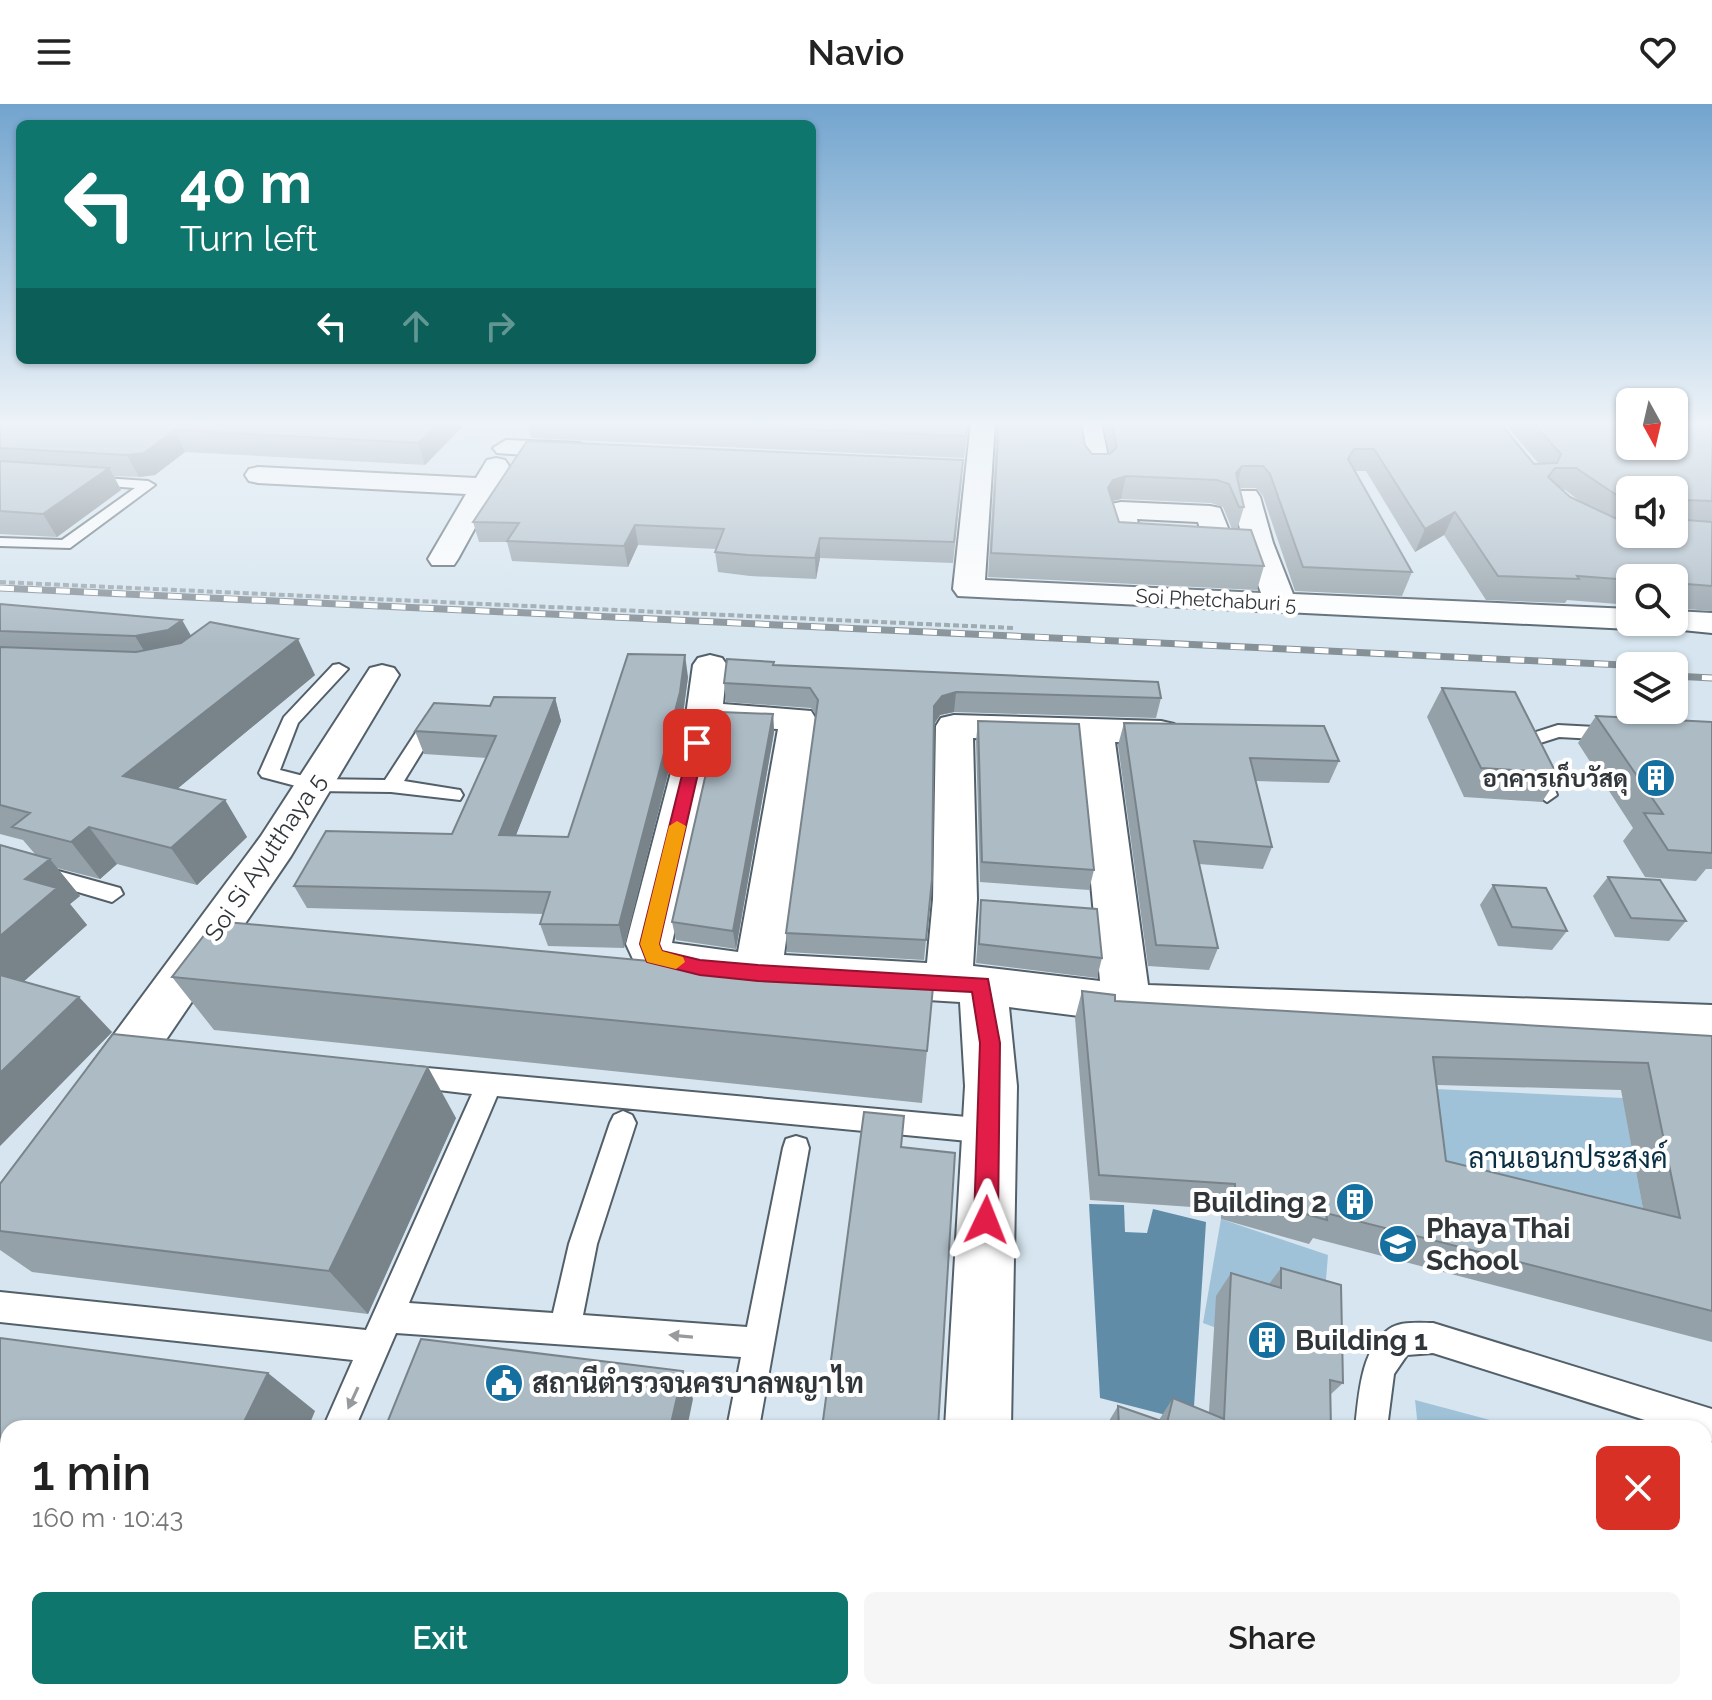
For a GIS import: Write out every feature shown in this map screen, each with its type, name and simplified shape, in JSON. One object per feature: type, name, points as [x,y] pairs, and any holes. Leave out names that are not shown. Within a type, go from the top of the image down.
[{"type":"street","points":[[443,559],[479,496]]},
{"type":"street","name":"Soi Phetchaburi 5","points":[[976,496],[969,589],[1281,603],[1422,597],[1616,618]]},
{"type":"street","points":[[1246,497],[1258,543],[1281,603]]},
{"type":"street","points":[[1219,543],[1258,543]]},
{"type":"street","points":[[1688,622],[1712,623]]},
{"type":"street","points":[[710,665],[704,715],[649,944],[654,957],[700,968],[965,984],[1126,1003],[1712,1025]]},
{"type":"street","name":"Soi Si Ayutthaya 5","points":[[83,1116],[276,846],[315,785],[360,672]]},
{"type":"street","points":[[704,715],[798,719],[758,973]]},
{"type":"street","points":[[978,1420],[990,1043],[965,984],[955,899],[954,726],[1161,732]]},
{"type":"street","points":[[1095,730],[1118,911],[1126,1003]]},
{"type":"street","points":[[955,899],[999,902]]},
{"type":"street","points":[[1073,908],[1118,911]]},
{"type":"lane","points":[[0,542],[65,545],[132,496]]},
{"type":"lane","points":[[391,786],[432,721]]},
{"type":"lane","points":[[1547,795],[1527,741],[1558,731],[1635,735]]},
{"type":"lane","points":[[315,785],[391,786],[453,795]]},
{"type":"lane","points":[[0,862],[112,894]]},
{"type":"lane","points":[[381,1074],[488,1087],[989,1131]]},
{"type":"lane","points":[[343,1420],[488,1087]]},
{"type":"lane","points":[[565,1327],[583,1244],[623,1123]]},
{"type":"lane","points":[[745,1420],[796,1148]]},
{"type":"lane","points":[[0,1307],[377,1347]]},
{"type":"lane","points":[[390,1317],[759,1343]]},
{"type":"lane","points":[[1372,1420],[1379,1369],[1399,1340],[1433,1338],[1696,1420]]},
{"type":"path","points":[[0,582],[1013,628]]},
{"type":"green space","name":"ลานเอนกประสงค์","points":[[1414,1088],[1623,1098],[1649,1242],[1424,1186]]},
{"type":"green space","points":[[1221,1219],[1328,1255],[1319,1366],[1203,1323]]},
{"type":"green space","points":[[1415,1400],[1490,1420],[1417,1420]]},
{"type":"shaded area","points":[[1089,1204],[1124,1205],[1125,1232],[1147,1233],[1153,1209],[1206,1222],[1193,1420],[1100,1398]]},
{"type":"building","points":[[0,496],[68,496],[43,514],[0,511]]},
{"type":"building","points":[[490,496],[959,496],[954,542],[820,538],[815,558],[715,552],[724,529],[635,525],[624,546],[507,541],[519,523],[473,522]]},
{"type":"building","points":[[994,496],[1111,496],[1119,522],[1251,530],[1264,566],[991,553]]},
{"type":"building","points":[[1234,496],[1242,496],[1244,507],[1239,507]]},
{"type":"building","points":[[1278,496],[1369,496],[1412,572],[1303,567]]},
{"type":"building","points":[[1404,496],[1569,496],[1616,519],[1616,548],[1688,548],[1688,520],[1712,522],[1712,586],[1688,584],[1688,564],[1616,564],[1616,579],[1498,576],[1455,512],[1425,529]]},
{"type":"building","points":[[1688,496],[1712,496],[1712,501],[1688,500]]},
{"type":"building","points":[[0,604],[182,620],[168,630],[135,636],[0,631]]},
{"type":"building","points":[[210,622],[298,639],[123,776],[225,800],[171,848],[89,827],[71,842],[12,827],[30,813],[0,805],[0,647],[136,652],[181,643]]},
{"type":"building","points":[[628,654],[685,655],[680,692],[619,925],[540,924],[550,892],[294,886],[326,831],[452,834],[496,736],[415,731],[434,703],[490,706],[494,697],[555,698],[499,835],[568,837]]},
{"type":"building","points":[[727,659],[774,662],[773,665],[1158,682],[1161,698],[956,692],[942,696],[934,706],[932,879],[926,940],[786,933],[818,700],[810,688],[724,683]]},
{"type":"building","points":[[1442,688],[1515,692],[1553,767],[1561,773],[1481,768]]},
{"type":"building","points":[[720,712],[773,714],[733,931],[672,922]]},
{"type":"building","points":[[1596,716],[1616,717],[1616,724],[1712,722],[1712,853],[1668,850],[1644,813],[1663,814]]},
{"type":"building","points":[[978,721],[1079,724],[1094,870],[982,862]]},
{"type":"building","points":[[1124,723],[1324,726],[1339,761],[1250,758],[1272,847],[1194,841],[1218,948],[1156,945]]},
{"type":"building","points":[[0,845],[50,859],[25,879],[57,888],[0,936]]},
{"type":"building","points":[[1608,877],[1660,880],[1686,921],[1631,918]]},
{"type":"building","points":[[1493,885],[1546,888],[1567,931],[1512,927]]},
{"type":"building","points":[[981,900],[1097,909],[1102,958],[979,944]]},
{"type":"building","points":[[215,921],[933,987],[927,1051],[172,977]]},
{"type":"building","points":[[0,975],[79,997],[0,1073]]},
{"type":"building","points":[[1082,991],[1115,995],[1115,1001],[1712,1036],[1712,1311],[1326,1213],[1327,1220],[1235,1194],[1235,1184],[1099,1175]],"holes":[[[1433,1057],[1648,1063],[1680,1218],[1446,1161]]]},
{"type":"building","points":[[113,1034],[428,1067],[329,1271],[0,1231],[0,1184]]},
{"type":"building","points":[[864,1112],[904,1116],[901,1147],[955,1153],[938,1420],[823,1420]]},
{"type":"building","name":"Building 1","points":[[1281,1268],[1341,1285],[1343,1383],[1330,1380],[1331,1420],[1168,1420],[1173,1398],[1224,1419],[1231,1273],[1281,1288]]},
{"type":"building","points":[[0,1338],[268,1373],[245,1420],[0,1420]]},
{"type":"building","points":[[421,1339],[683,1371],[672,1420],[388,1420]]},
{"type":"building","name":"Building 1","points":[[1118,1406],[1158,1420],[1119,1420]]},
{"type":"railway","points":[[0,588],[1616,665]]},
{"type":"railway","points":[[1688,677],[1712,678]]},
{"type":"slow traffic","points":[[676,962],[654,957],[649,944],[677,826]]},
{"type":"place","name":"อาคารเก็บวัสดุ","points":[[1656,778]]},
{"type":"place","name":"Building 2","points":[[1355,1202]]},
{"type":"place","name":"Phaya Thai School","points":[[1398,1244]]},
{"type":"place","name":"Building 1","points":[[1267,1340]]},
{"type":"place","name":"สถานีตำรวจนครบาลพญาไท","points":[[504,1383]]},
{"type":"route","points":[[697,743],[649,944],[654,957],[700,968],[758,973],[981,985],[990,1043],[991,1086],[986,1220]]}]
